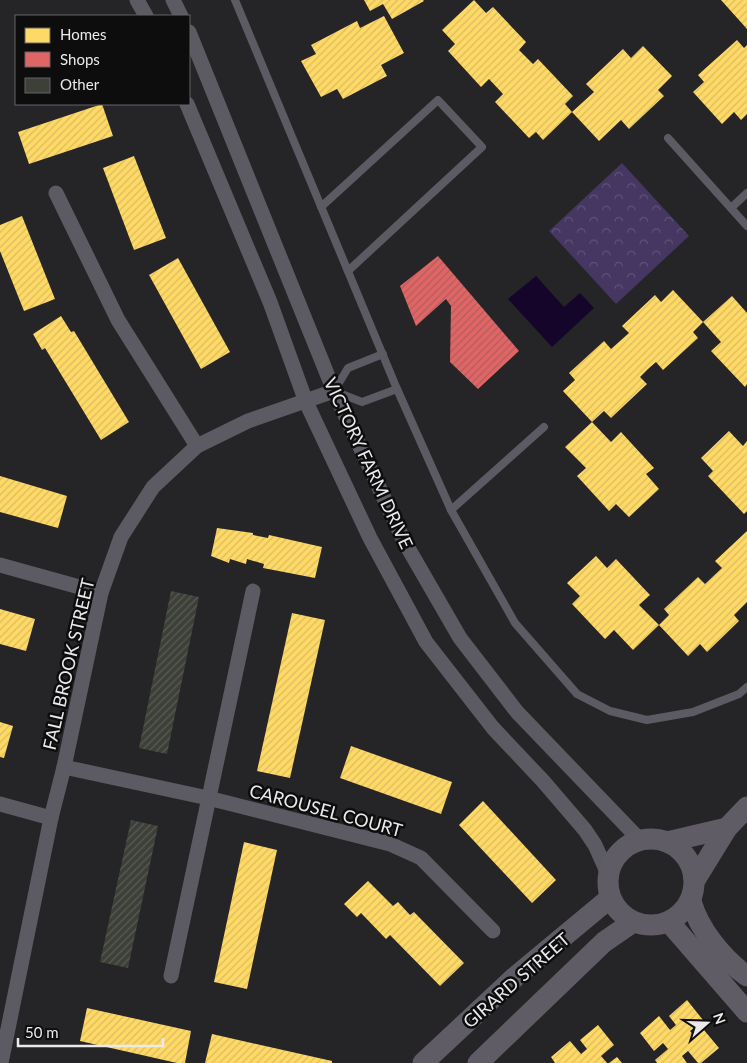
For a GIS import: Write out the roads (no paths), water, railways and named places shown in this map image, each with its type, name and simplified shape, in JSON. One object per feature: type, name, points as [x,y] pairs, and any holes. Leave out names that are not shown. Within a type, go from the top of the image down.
[{"type":"street","points":[[137,0],[145,15]]},
{"type":"street","points":[[173,0],[180,15]]},
{"type":"street","name":"VICTORY FARM DRIVE","points":[[190,36],[334,391],[404,540],[460,638],[516,712],[640,840]]},
{"type":"street","name":"VICTORY FARM DRIVE","points":[[187,105],[270,302],[306,402],[370,538],[426,642],[493,728],[543,781],[585,830],[595,845],[608,874]]},
{"type":"street","points":[[56,193],[118,320],[197,446]]},
{"type":"street","name":"FALL BROOK STREET","points":[[1,1063],[51,818],[64,767],[101,593],[121,537],[153,487],[197,446],[248,421],[334,391]]},
{"type":"street","points":[[0,565],[101,593]]},
{"type":"street","points":[[171,976],[253,591]]},
{"type":"street","name":"CAROUSEL COURT","points":[[64,767],[208,798],[390,844],[421,858],[493,931]]},
{"type":"street","points":[[0,804],[51,818]]},
{"type":"street","points":[[695,880],[689,860],[680,849],[667,842],[654,839],[640,840],[628,845],[619,852],[612,862],[608,874],[610,898],[619,912],[633,922],[651,926],[669,922],[681,914],[690,901],[695,880],[727,828],[747,808]]},
{"type":"street","points":[[667,842],[727,828]]},
{"type":"street","name":"GIRARD STREET","points":[[423,1063],[515,977],[610,898]]},
{"type":"street","points":[[690,901],[694,912],[717,947],[736,968],[747,976]]},
{"type":"street","name":"GIRARD STREET","points":[[478,1063],[604,942],[633,922]]},
{"type":"street","points":[[669,922],[747,1012]]},
{"type":"lane","points":[[235,0],[397,389],[451,510],[515,623],[577,694],[610,711],[648,720],[693,712],[739,694],[747,687]]},
{"type":"lane","points":[[321,207],[438,100],[482,147],[348,271]]},
{"type":"lane","points":[[668,138],[747,226]]},
{"type":"lane","points":[[731,208],[747,193]]},
{"type":"lane","points":[[383,354],[348,368],[334,391],[362,402],[397,389]]},
{"type":"lane","points":[[451,510],[544,427]]}]
